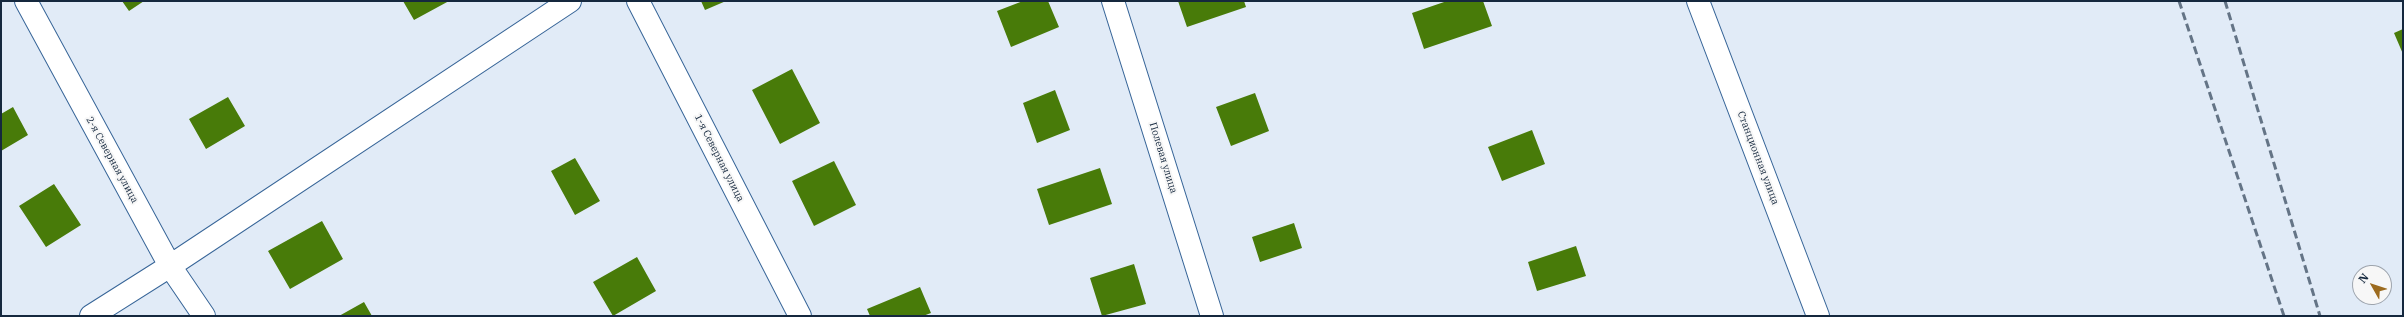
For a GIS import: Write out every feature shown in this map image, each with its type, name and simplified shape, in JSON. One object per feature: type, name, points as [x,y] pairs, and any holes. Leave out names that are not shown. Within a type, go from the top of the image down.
[{"type":"street","name":"2-я Северная улица","points":[[26,1],[170,266],[204,316]]},
{"type":"street","points":[[90,316],[170,266],[570,1]]},
{"type":"street","name":"1-я Северная улица","points":[[638,1],[800,316]]},
{"type":"street","name":"Полевая улица","points":[[1113,1],[1212,316]]},
{"type":"street","name":"Станционная улица","points":[[1698,1],[1818,316]]},
{"type":"building","points":[[122,1],[144,1],[129,11]]},
{"type":"building","points":[[403,1],[449,1],[414,20]]},
{"type":"building","points":[[701,1],[726,1],[705,10]]},
{"type":"building","points":[[1023,1],[1048,1],[1059,27],[1011,47],[997,11]]},
{"type":"building","points":[[1178,1],[1244,1],[1246,7],[1187,27]]},
{"type":"building","points":[[1447,1],[1483,1],[1492,26],[1424,49],[1412,13]]},
{"type":"building","points":[[2403,29],[2403,54],[2394,33]]},
{"type":"building","points":[[792,69],[820,123],[780,144],[752,90]]},
{"type":"building","points":[[1055,90],[1070,130],[1037,143],[1023,103]]},
{"type":"building","points":[[1255,93],[1269,131],[1231,146],[1216,107]]},
{"type":"building","points":[[228,97],[245,126],[206,149],[189,119]]},
{"type":"building","points":[[13,107],[28,135],[1,151],[1,114]]},
{"type":"building","points":[[1532,130],[1545,164],[1502,181],[1488,147]]},
{"type":"building","points":[[575,158],[600,201],[575,215],[551,171]]},
{"type":"building","points":[[834,161],[856,205],[814,226],[792,181]]},
{"type":"building","points":[[1100,168],[1112,204],[1049,225],[1037,189]]},
{"type":"building","points":[[54,184],[81,225],[46,247],[19,206]]},
{"type":"building","points":[[322,221],[343,259],[290,289],[268,251]]},
{"type":"building","points":[[1294,223],[1302,248],[1260,262],[1252,237]]},
{"type":"building","points":[[1576,246],[1586,276],[1537,291],[1528,262]]},
{"type":"building","points":[[637,257],[656,291],[613,316],[593,282]]},
{"type":"building","points":[[1134,264],[1146,304],[1102,316],[1090,278]]},
{"type":"building","points":[[920,287],[931,313],[923,316],[870,316],[867,309]]},
{"type":"building","points":[[364,302],[372,316],[339,316]]},
{"type":"railway","points":[[2179,1],[2284,316]]},
{"type":"railway","points":[[2225,1],[2320,316]]}]
